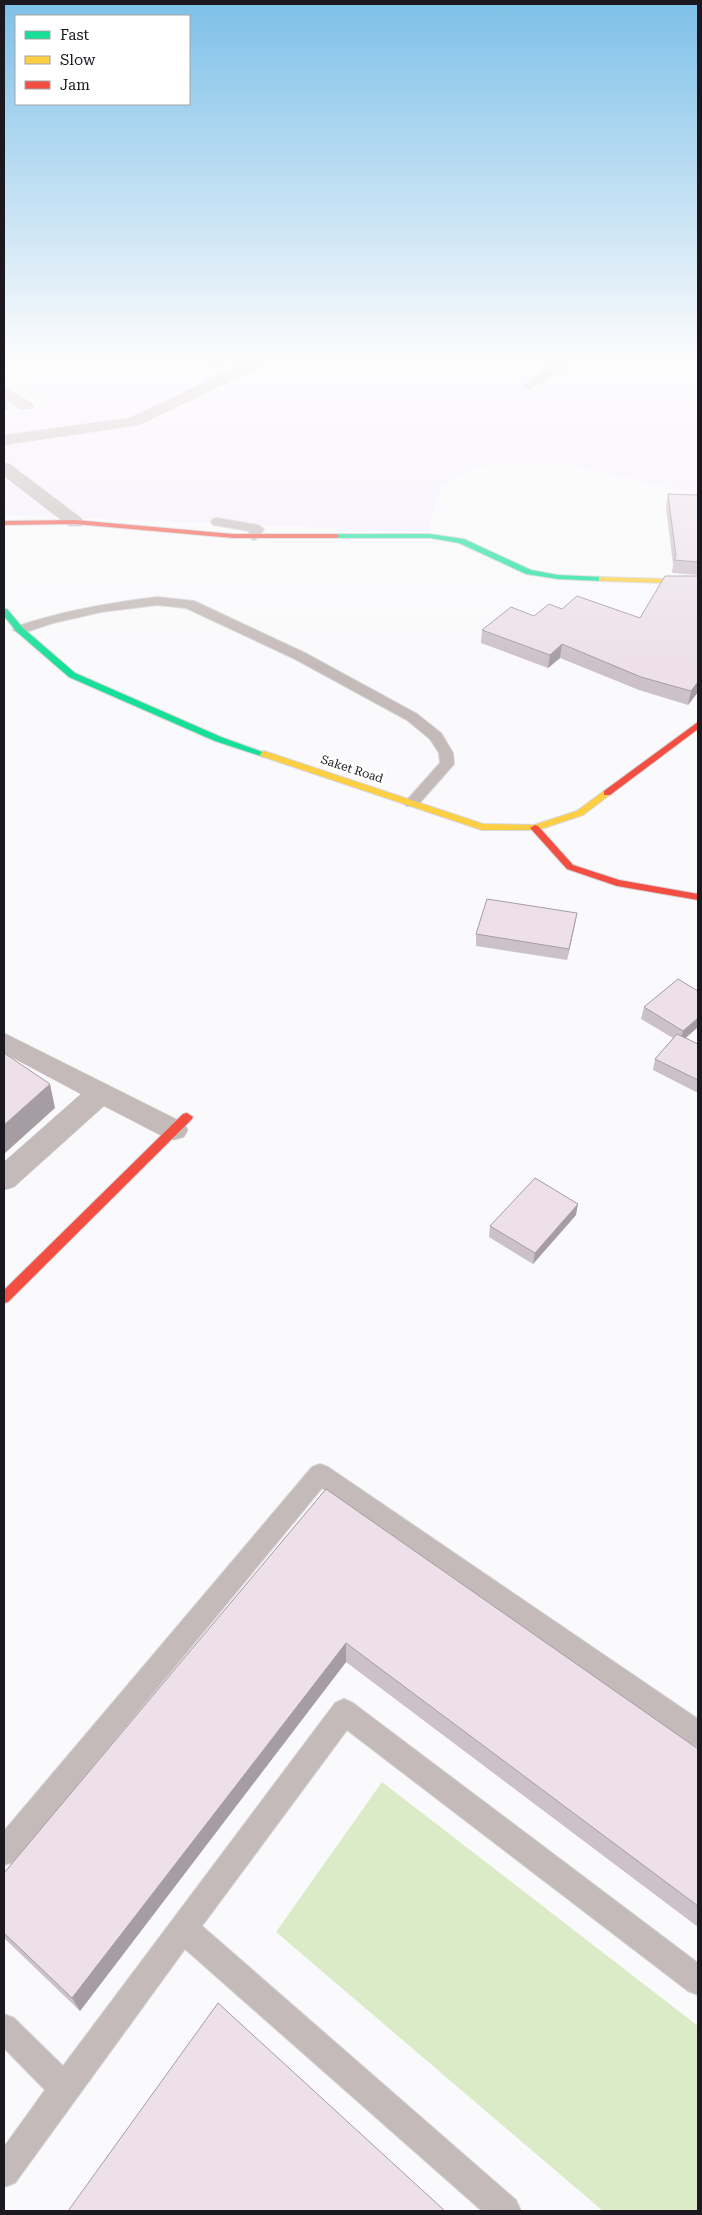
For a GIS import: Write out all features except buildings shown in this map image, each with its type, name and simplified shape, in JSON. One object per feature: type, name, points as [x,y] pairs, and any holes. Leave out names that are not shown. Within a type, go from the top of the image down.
[{"type":"street","points":[[4,468],[75,522]]},
{"type":"street","points":[[4,523],[75,522],[251,532],[430,536],[461,541],[529,572],[558,577],[698,582]]},
{"type":"street","name":"Saket Road","points":[[4,611],[20,630],[72,675],[218,739],[482,827],[535,828],[580,813],[698,724]]},
{"type":"street","points":[[535,828],[570,867],[617,884],[698,898]]},
{"type":"street","points":[[4,1042],[100,1093],[181,1124],[4,1298]]},
{"type":"street","points":[[4,1179],[100,1093]]},
{"type":"lane","points":[[217,522],[251,532],[274,532]]},
{"type":"lane","points":[[20,630],[49,620],[101,608],[157,601],[189,604],[318,665],[412,716],[436,736],[446,753],[447,764],[412,804]]},
{"type":"lane","points":[[4,1852],[320,1474],[698,1734]]},
{"type":"lane","points":[[4,2172],[344,1712],[698,1981]]},
{"type":"lane","points":[[184,1929],[505,2211]]},
{"type":"lane","points":[[4,2028],[65,2088]]},
{"type":"shaded area","points":[[4,460],[698,460],[698,494],[562,463],[476,466],[441,485],[428,532],[4,515]]},
{"type":"green space","points":[[382,1782],[698,2026],[698,2211],[603,2211],[276,1932]]},
{"type":"traffic: fast","points":[[336,536],[430,536],[461,541],[529,572],[558,577],[602,579]]},
{"type":"traffic: fast","points":[[4,611],[20,630],[72,675],[218,739],[264,754]]},
{"type":"traffic: slow","points":[[602,579],[698,582]]},
{"type":"traffic: slow","points":[[264,754],[482,827],[535,828],[580,813],[607,793]]},
{"type":"traffic: jam","points":[[4,523],[75,522],[233,536],[336,536]]},
{"type":"traffic: jam","points":[[607,793],[698,725]]},
{"type":"traffic: jam","points":[[535,828],[570,867],[617,883],[698,897]]},
{"type":"traffic: jam","points":[[4,1298],[187,1117]]}]
